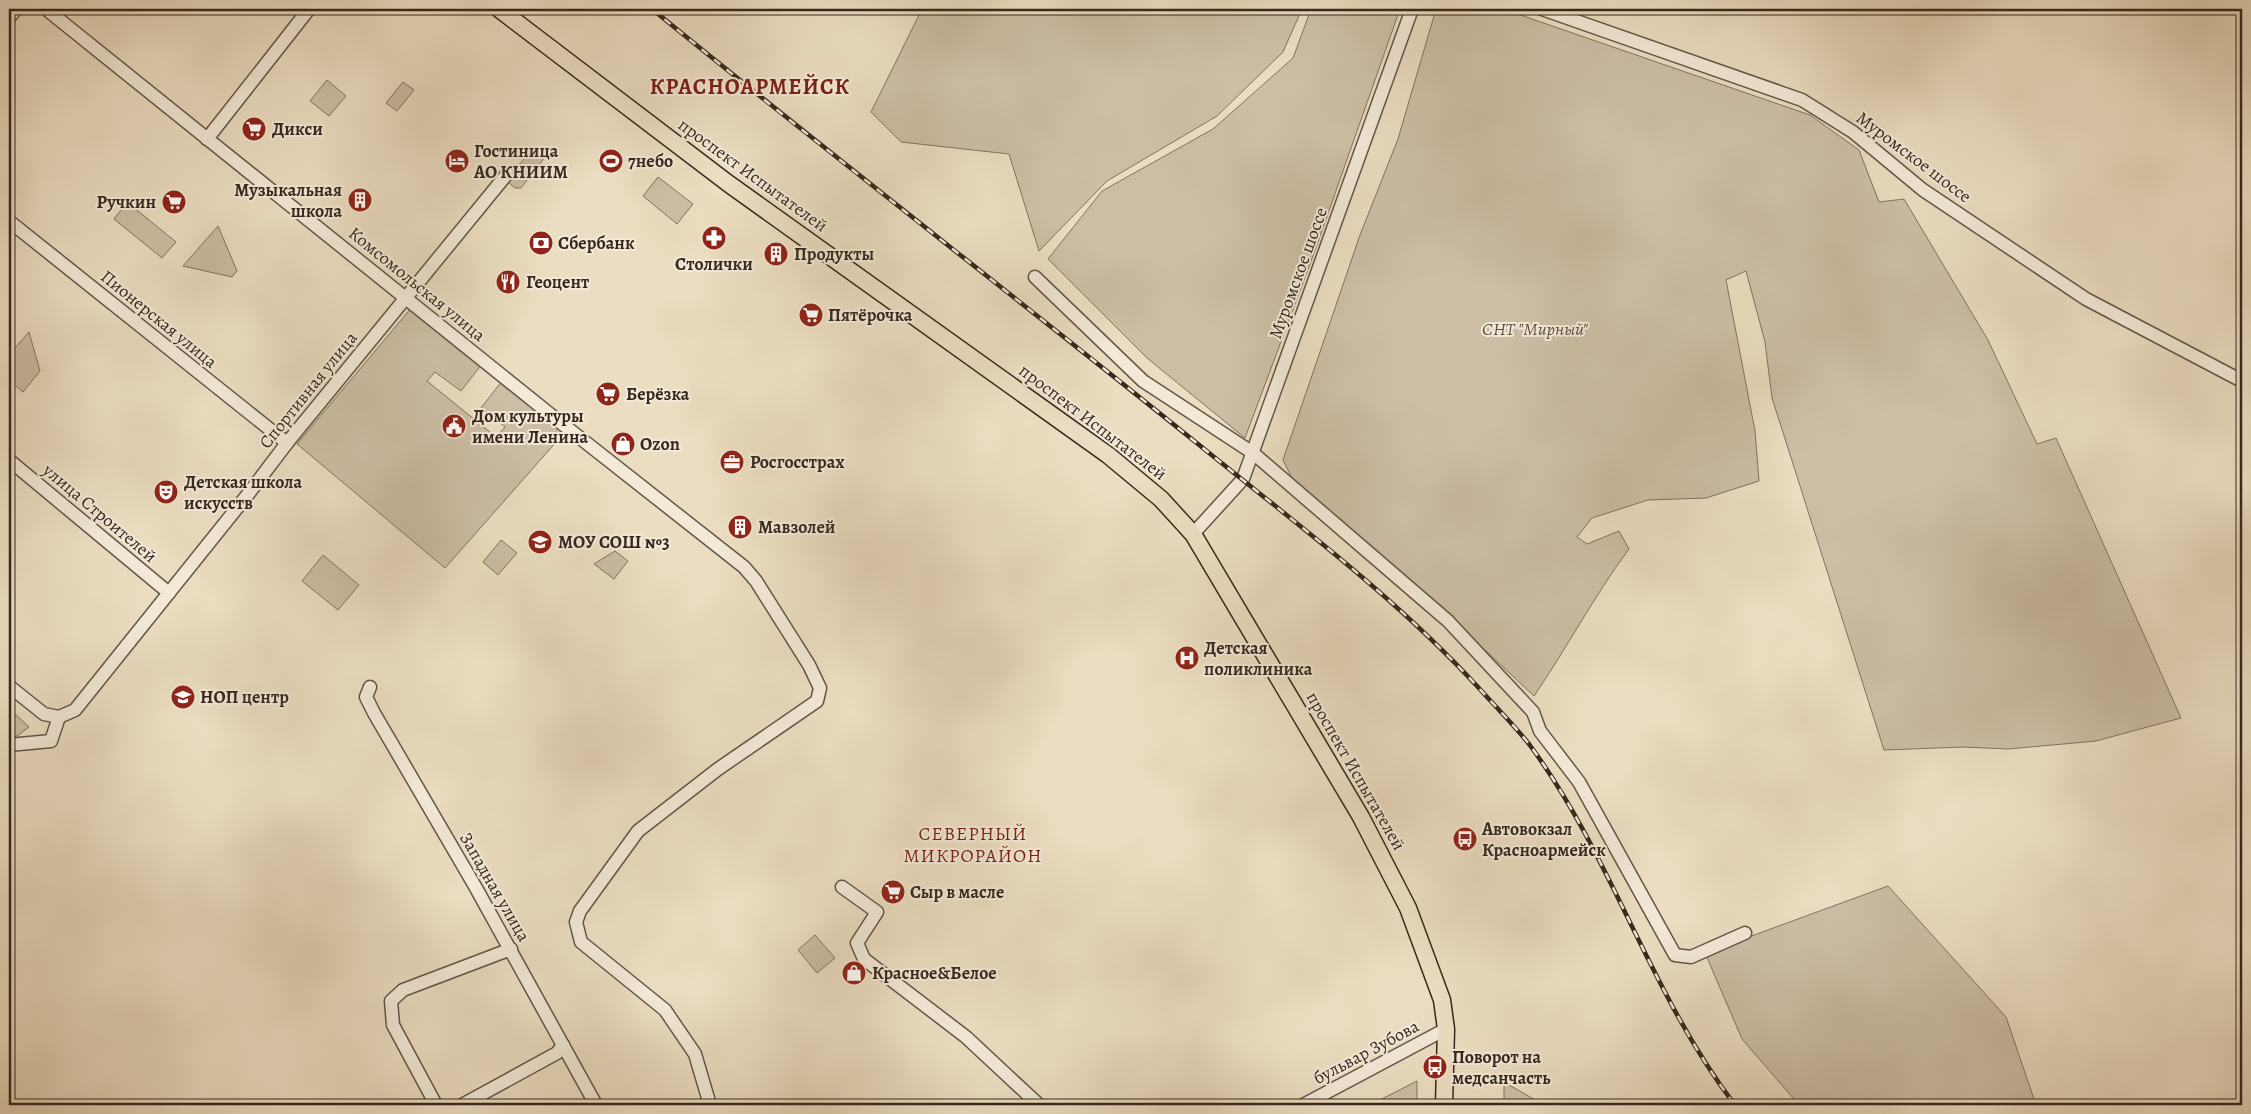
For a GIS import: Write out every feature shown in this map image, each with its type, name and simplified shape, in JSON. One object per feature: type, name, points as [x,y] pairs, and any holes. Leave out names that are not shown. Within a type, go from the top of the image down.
[{"type":"main road","name":"проспект Испытателей","points":[[499,9],[730,184],[1108,455],[1161,499],[1193,534],[1380,852],[1408,908],[1442,1000],[1446,1029],[1444,1105]]},
{"type":"street","points":[[9,18],[16,9]]},
{"type":"street","name":"Комсомольская улица","points":[[46,9],[556,420],[744,567],[756,581],[809,665],[820,688],[817,701],[718,769],[638,831],[580,911],[576,922],[581,942],[665,1010],[695,1054],[707,1104]]},
{"type":"street","points":[[207,139],[309,9]]},
{"type":"street","name":"Муромское шоссе","points":[[1193,534],[1243,479],[1412,9]]},
{"type":"street","name":"Муромское шоссе","points":[[1542,9],[1802,100],[1853,132],[1922,190],[2086,299],[2242,381]]},
{"type":"street","name":"Спортивная улица","points":[[59,717],[75,710],[287,443],[407,299],[506,174]]},
{"type":"street","name":"Пионерская улица","points":[[9,221],[287,443]]},
{"type":"street","points":[[1035,277],[1143,381],[1253,453],[1448,621],[1533,712],[1540,731],[1579,782],[1675,955],[1691,957],[1745,934]]},
{"type":"street","name":"улица Строителей","points":[[9,460],[169,593]]},
{"type":"street","points":[[9,686],[44,714],[59,717],[51,741],[9,745]]},
{"type":"street","name":"Западная улица","points":[[370,687],[366,697],[374,713],[511,949],[596,1105]]},
{"type":"street","points":[[842,887],[877,912],[857,943],[864,959],[966,1037],[1039,1105]]},
{"type":"street","points":[[436,1105],[393,1026],[391,1001],[403,990],[511,949]]},
{"type":"street","name":"бульвар Зубова","points":[[1303,1105],[1446,1029]]},
{"type":"street","points":[[462,1105],[557,1053],[563,1045]]},
{"type":"green space","points":[[922,9],[1302,9],[1283,52],[1217,116],[1107,181],[1039,251],[1009,154],[901,142],[871,112]]},
{"type":"green space","points":[[1311,9],[1400,9],[1313,256],[1245,438],[1147,358],[1048,259],[1102,191],[1213,129],[1293,58]]},
{"type":"green space","name":"СНТ \"Мирный\"","points":[[1436,9],[1503,9],[1810,115],[1859,150],[1879,202],[1904,199],[1988,340],[2037,444],[2056,438],[2181,718],[2096,741],[2008,749],[1963,747],[1884,750],[1772,398],[1765,342],[1746,271],[1726,280],[1755,431],[1759,481],[1706,498],[1648,500],[1592,518],[1577,537],[1587,544],[1619,531],[1629,549],[1534,696],[1471,637],[1292,478],[1283,460],[1360,235],[1398,139]]},
{"type":"green space","points":[[327,80],[346,96],[329,116],[310,101]]},
{"type":"green space","points":[[403,82],[414,90],[397,111],[386,103]]},
{"type":"green space","points":[[534,147],[544,153],[545,157],[521,188],[515,188],[509,183],[508,178]]},
{"type":"green space","points":[[658,177],[693,204],[677,224],[643,196]]},
{"type":"green space","points":[[127,202],[176,242],[162,258],[114,219]]},
{"type":"green space","points":[[218,226],[237,271],[232,277],[183,266]]},
{"type":"green space","points":[[412,307],[482,364],[461,391],[435,372],[427,381],[496,437],[505,427],[481,408],[502,381],[565,432],[445,568],[297,444]]},
{"type":"green space","points":[[29,332],[40,371],[23,392],[9,380],[9,355]]},
{"type":"green space","points":[[501,540],[517,553],[498,575],[483,562]]},
{"type":"green space","points":[[615,551],[628,561],[614,579],[594,564]]},
{"type":"green space","points":[[323,555],[359,585],[338,610],[302,581]]},
{"type":"green space","points":[[9,708],[29,727],[17,736],[9,738]]},
{"type":"green space","points":[[1888,886],[2006,1017],[2036,1105],[1799,1105],[1742,1039],[1705,953]]},
{"type":"green space","points":[[815,935],[835,958],[817,973],[798,950]]},
{"type":"green space","points":[[1417,1081],[1417,1105],[1370,1105]]},
{"type":"green space","points":[[1504,1082],[1544,1105],[1504,1105]]},
{"type":"railway","points":[[652,9],[1342,560],[1445,653],[1529,744],[1558,787],[1584,832],[1679,1018],[1705,1062],[1735,1105]]},
{"type":"place","name":"Дикси","points":[[254,129]]},
{"type":"place","name":"Гостиница АО КНИИМ","points":[[457,161]]},
{"type":"place","name":"7небо","points":[[611,161]]},
{"type":"place","name":"Музыкальная школа","points":[[360,200]]},
{"type":"place","name":"Ручкин","points":[[174,202]]},
{"type":"place","name":"Столички","points":[[714,238]]},
{"type":"place","name":"Сбербанк","points":[[541,243]]},
{"type":"place","name":"Продукты","points":[[776,254]]},
{"type":"place","name":"Геоцент","points":[[508,282]]},
{"type":"place","name":"Пятёрочка","points":[[811,315]]},
{"type":"place","name":"Берёзка","points":[[608,394]]},
{"type":"place","name":"Дом культуры имени Ленина","points":[[454,426]]},
{"type":"place","name":"Ozon","points":[[623,444]]},
{"type":"place","name":"Росгосстрах","points":[[732,462]]},
{"type":"place","name":"Детская школа искусств","points":[[166,492]]},
{"type":"place","name":"Мавзолей","points":[[740,527]]},
{"type":"place","name":"МОУ СОШ №3","points":[[540,542]]},
{"type":"place","name":"Детская поликлиника","points":[[1187,658]]},
{"type":"place","name":"НОП центр","points":[[183,697]]},
{"type":"place","name":"Автовокзал Красноармейск","points":[[1465,839]]},
{"type":"place","name":"Сыр в масле","points":[[893,892]]},
{"type":"place","name":"Красное&Белое","points":[[854,973]]},
{"type":"place","name":"Поворот на медсанчасть","points":[[1435,1067]]},
{"type":"district","name":"КРАСНОАРМЕЙСК","points":[[750,87]]},
{"type":"district","name":"СЕВЕРНЫЙ МИКРОРАЙОН","points":[[973,845]]}]
